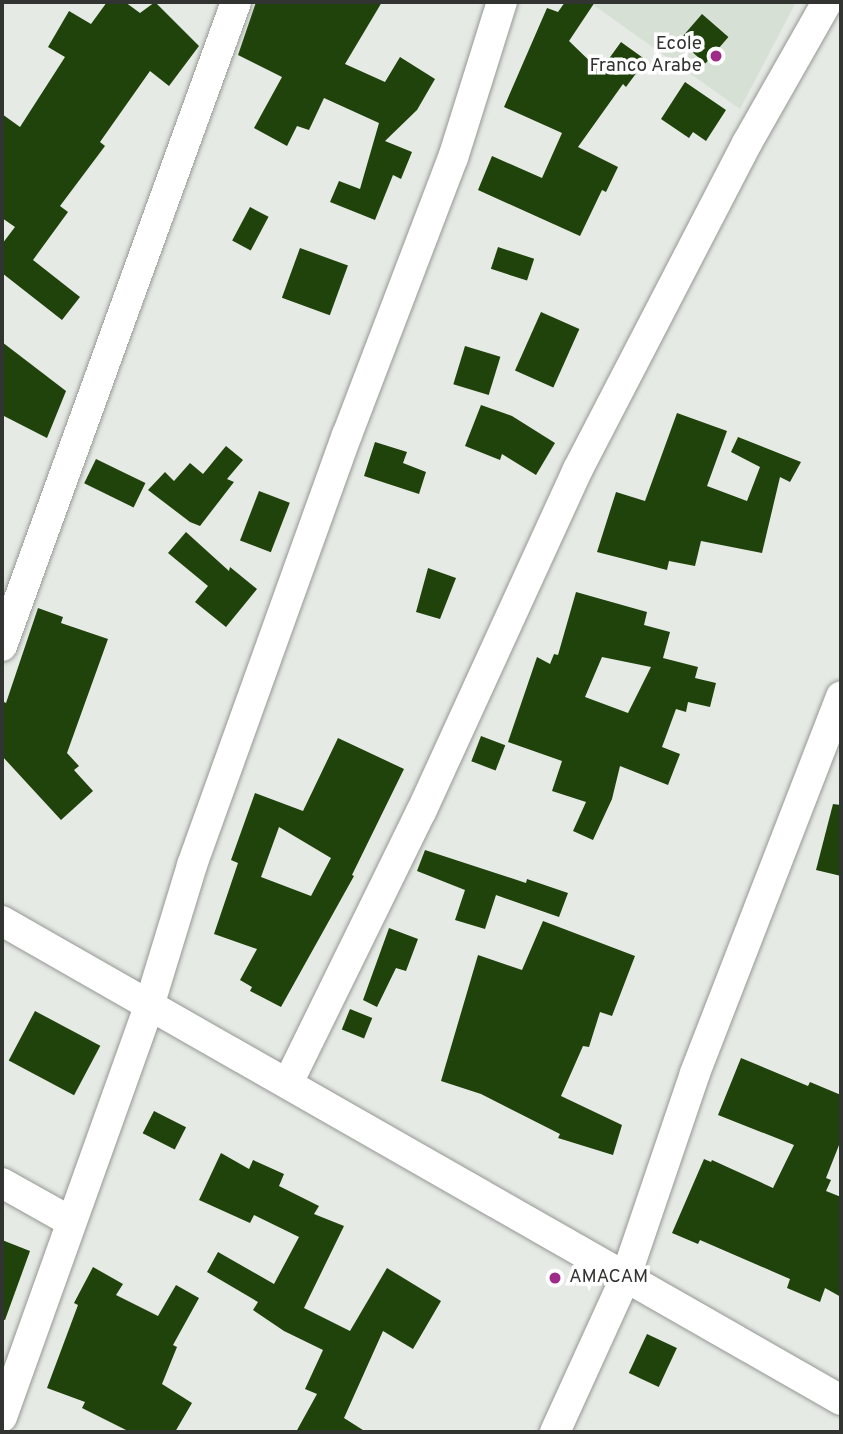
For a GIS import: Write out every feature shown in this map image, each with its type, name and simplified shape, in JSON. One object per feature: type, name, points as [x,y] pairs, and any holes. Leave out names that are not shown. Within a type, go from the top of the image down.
[{"type":"street","points":[[2,646],[236,2]]},
{"type":"street","points":[[2,1417],[149,1006],[192,865],[347,435],[453,158],[502,2]]},
{"type":"street","points":[[288,1083],[421,812],[578,470],[747,142],[827,2]]},
{"type":"street","points":[[555,1432],[626,1276],[695,1073],[841,696]]},
{"type":"street","points":[[2,921],[841,1399]]},
{"type":"street","points":[[2,1183],[70,1221]]},
{"type":"shaded area","name":"Ecole Franco Arabe","points":[[589,2],[796,2],[740,109]]},
{"type":"building","points":[[107,2],[125,2],[140,13],[155,2],[199,46],[169,86],[150,71],[100,142],[105,146],[60,206],[68,212],[33,260],[80,297],[62,320],[2,273],[2,244],[15,227],[2,218],[2,114],[20,127],[65,57],[48,47],[69,11],[91,24]]},
{"type":"building","points":[[256,2],[382,2],[345,64],[385,82],[400,57],[435,79],[417,110],[385,141],[412,152],[401,179],[393,175],[375,220],[330,202],[339,181],[360,189],[379,123],[324,98],[309,130],[297,126],[287,146],[254,128],[282,77],[238,55]]},
{"type":"building","points":[[565,2],[595,2],[569,41],[600,71],[621,42],[646,60],[626,87],[623,84],[578,147],[618,167],[606,192],[602,190],[580,236],[478,190],[492,156],[542,178],[562,133],[504,107],[547,8],[558,12]]},
{"type":"building","points":[[702,14],[728,37],[705,63],[679,40]]},
{"type":"building","points":[[685,82],[726,110],[706,141],[693,132],[689,138],[661,119]]},
{"type":"building","points":[[250,207],[269,217],[251,250],[232,241]]},
{"type":"building","points":[[498,247],[534,259],[527,281],[491,269]]},
{"type":"building","points":[[300,248],[348,265],[330,315],[282,298]]},
{"type":"building","points":[[541,312],[579,329],[553,388],[515,370]]},
{"type":"building","points":[[2,342],[66,391],[47,438],[2,415]]},
{"type":"building","points":[[465,346],[500,357],[489,395],[453,384]]},
{"type":"building","points":[[481,405],[512,416],[555,443],[536,475],[502,454],[500,460],[465,446]]},
{"type":"building","points":[[677,413],[727,431],[707,486],[747,501],[760,467],[731,452],[738,437],[801,462],[790,482],[780,477],[762,553],[701,541],[695,566],[669,561],[667,570],[597,552],[616,492],[645,501]]},
{"type":"building","points":[[375,442],[407,452],[403,463],[426,472],[419,494],[364,476]]},
{"type":"building","points":[[226,446],[243,460],[227,479],[234,482],[200,526],[190,522],[148,490],[165,472],[174,481],[190,463],[203,474]]},
{"type":"building","points":[[96,459],[145,483],[134,507],[84,483]]},
{"type":"building","points":[[259,491],[290,503],[271,552],[240,540]]},
{"type":"building","points":[[186,532],[229,571],[230,567],[257,589],[226,627],[195,602],[208,586],[168,553]]},
{"type":"building","points":[[428,568],[456,578],[440,619],[416,612]]},
{"type":"building","points":[[576,592],[647,612],[644,625],[670,632],[663,658],[698,667],[695,678],[716,683],[710,707],[688,702],[686,712],[676,709],[662,747],[680,754],[668,785],[620,766],[612,799],[593,840],[573,831],[586,802],[552,791],[562,761],[508,742],[537,657],[550,664],[554,654],[558,655]],"holes":[[[602,657],[651,667],[628,713],[585,697]]]},
{"type":"building","points":[[38,608],[63,617],[61,623],[108,639],[67,753],[79,766],[74,770],[93,791],[61,820],[2,756],[2,701],[6,703]]},
{"type":"building","points":[[481,736],[505,745],[496,771],[471,761]]},
{"type":"building","points":[[338,738],[404,769],[352,875],[354,876],[281,1007],[250,991],[252,987],[240,980],[257,949],[214,934],[238,863],[231,860],[255,793],[303,811]],"holes":[[[279,827],[331,858],[311,896],[261,877]]]},
{"type":"building","points":[[833,804],[841,805],[841,876],[816,870]]},
{"type":"building","points":[[425,850],[526,883],[527,879],[568,893],[559,917],[496,895],[485,929],[455,920],[465,890],[417,871]]},
{"type":"building","points":[[543,921],[635,956],[612,1016],[600,1012],[589,1047],[583,1046],[561,1096],[622,1125],[613,1155],[558,1138],[560,1134],[481,1094],[441,1081],[478,955],[522,970]]},
{"type":"building","points":[[389,928],[418,939],[406,971],[396,968],[377,1007],[363,1000]]},
{"type":"building","points":[[350,1009],[372,1018],[364,1038],[342,1029]]},
{"type":"building","points":[[35,1011],[100,1046],[74,1095],[9,1060]]},
{"type":"building","points":[[741,1058],[808,1086],[810,1082],[841,1095],[841,1140],[826,1178],[831,1180],[826,1191],[841,1197],[841,1297],[825,1288],[820,1302],[787,1288],[790,1279],[700,1240],[698,1244],[672,1233],[704,1159],[711,1162],[712,1160],[773,1188],[794,1145],[718,1115]]},
{"type":"building","points":[[154,1111],[186,1127],[175,1150],[143,1133]]},
{"type":"building","points":[[221,1153],[249,1169],[253,1160],[284,1174],[279,1186],[319,1206],[314,1214],[344,1226],[304,1308],[350,1331],[387,1268],[441,1301],[413,1349],[383,1331],[344,1418],[366,1432],[296,1432],[317,1394],[305,1389],[323,1350],[284,1331],[253,1310],[258,1302],[207,1272],[218,1252],[274,1284],[299,1237],[254,1215],[250,1223],[199,1200]]},
{"type":"building","points":[[2,1240],[30,1251],[5,1320],[2,1319]]},
{"type":"building","points":[[93,1267],[123,1284],[116,1295],[158,1316],[176,1285],[199,1298],[173,1345],[177,1347],[162,1384],[192,1403],[175,1432],[130,1432],[82,1408],[85,1402],[47,1388],[78,1305],[74,1303]]},
{"type":"building","points":[[647,1334],[677,1348],[659,1387],[629,1373]]},
{"type":"place","name":"Ecole Franco Arabe","points":[[716,56]]},
{"type":"place","name":"AMACAM","points":[[555,1278]]}]
